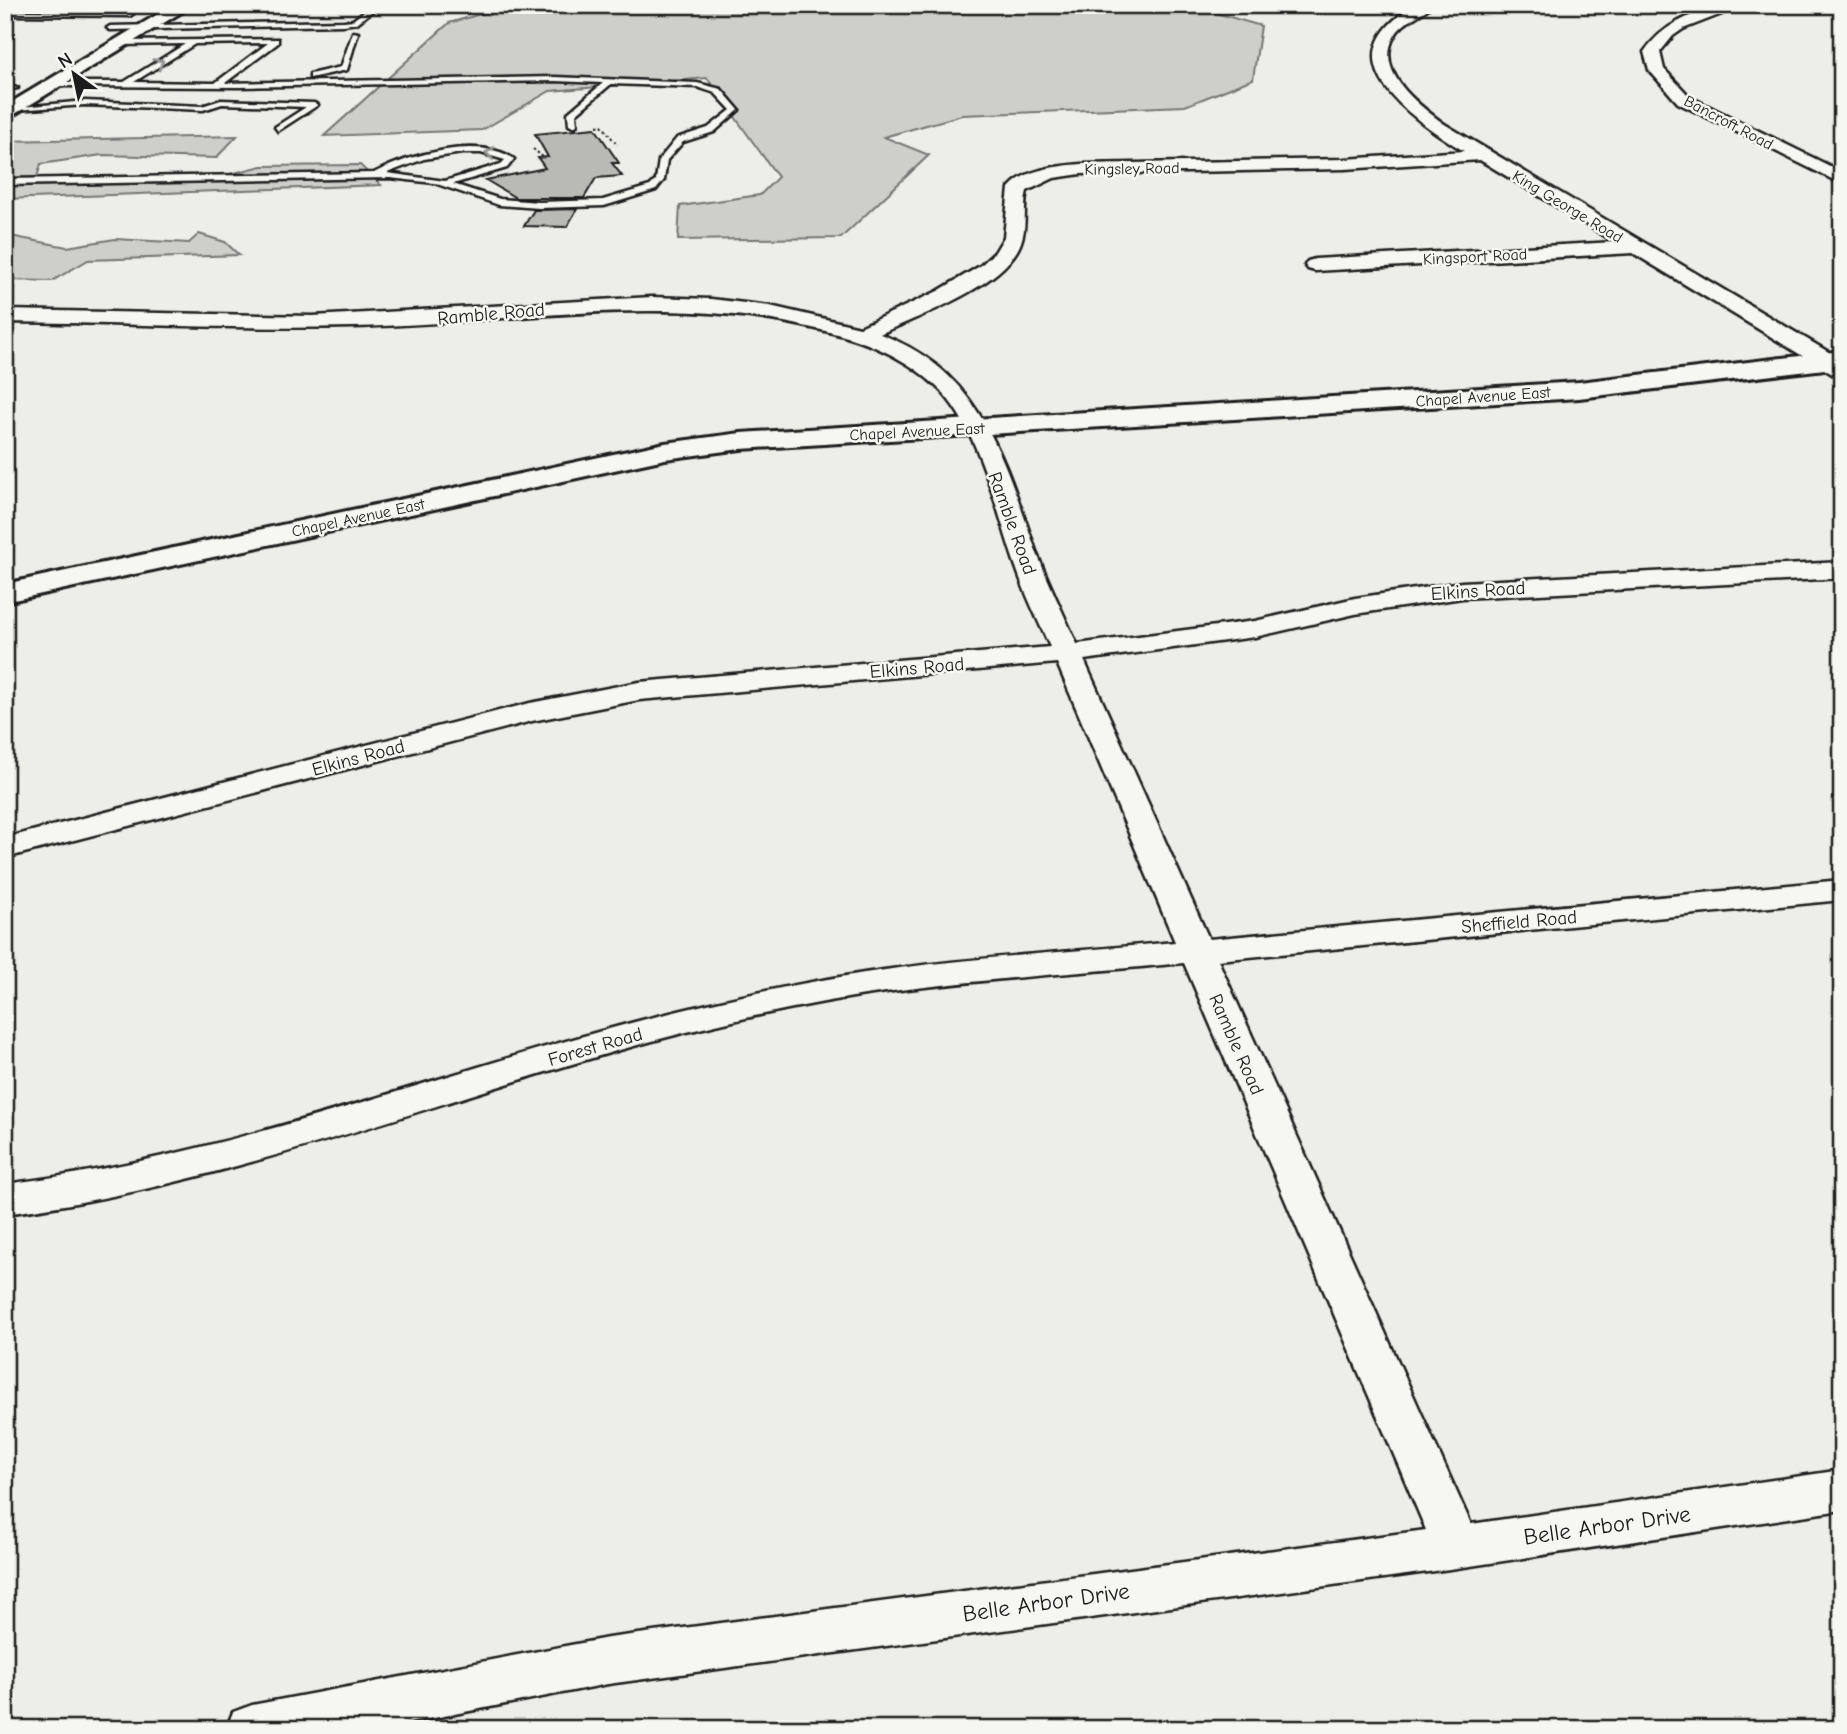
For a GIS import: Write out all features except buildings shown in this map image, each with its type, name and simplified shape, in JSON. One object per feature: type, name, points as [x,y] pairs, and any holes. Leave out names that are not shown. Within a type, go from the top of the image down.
[{"type":"street","points":[[9,98],[146,5]]},
{"type":"street","points":[[9,98],[55,84],[185,5]]},
{"type":"street","name":"King George Road","points":[[1425,5],[1401,18],[1387,31],[1381,44],[1382,63],[1399,94],[1416,112],[1636,247],[1837,363]]},
{"type":"street","name":"Bancroft Road","points":[[1738,5],[1672,29],[1658,40],[1652,52],[1657,70],[1684,100],[1842,179]]},
{"type":"street","points":[[1833,5],[1842,7]]},
{"type":"street","name":"Kingsley Road","points":[[862,334],[976,278],[998,263],[1013,240],[1013,204],[1018,188],[1032,178],[1082,169],[1345,164],[1483,155]]},
{"type":"street","name":"Kingsport Road","points":[[1315,265],[1636,247]]},
{"type":"street","name":"Ramble Road","points":[[5,316],[90,315],[283,323],[358,321],[657,301],[761,310],[862,334],[897,348],[920,362],[951,389],[978,427],[1031,572],[1457,1546]]},
{"type":"street","name":"Chapel Avenue East","points":[[5,593],[665,451],[741,441],[1579,390],[1837,363]]},
{"type":"street","name":"Elkins Road","points":[[5,848],[530,712],[639,691],[1067,654],[1255,629],[1410,596],[1556,584],[1842,570]]},
{"type":"street","name":"Sheffield Road","points":[[1195,949],[1842,890]]},
{"type":"street","name":"Forest Road","points":[[5,1199],[78,1190],[261,1145],[646,1031],[755,1004],[899,979],[1195,949]]},
{"type":"street","name":"Belle Arbor Drive","points":[[252,1729],[608,1661],[1457,1546],[1842,1490]]},
{"type":"lane","points":[[96,37],[148,28],[355,22],[377,5]]},
{"type":"lane","points":[[5,13],[130,14]]},
{"type":"lane","points":[[221,82],[331,73],[344,68],[355,33]]},
{"type":"lane","points":[[123,43],[275,41],[221,82]]},
{"type":"lane","points":[[125,84],[194,42]]},
{"type":"lane","points":[[5,182],[376,175],[416,177],[499,202],[579,206],[630,197],[653,188],[660,180],[663,160],[680,140],[710,130],[735,110],[718,91],[697,85],[610,81],[555,79],[326,84],[55,84]]},
{"type":"lane","points":[[573,125],[572,113],[610,81]]},
{"type":"lane","points":[[278,129],[314,105],[326,84]]},
{"type":"lane","points":[[9,98],[203,108],[221,102],[314,105]]},
{"type":"lane","points":[[376,175],[401,162],[458,152],[492,152],[510,159],[504,166],[445,184]]},
{"type":"shaded area","points":[[512,5],[1225,5],[1209,11],[1261,26],[1253,79],[1185,106],[962,115],[884,137],[929,155],[841,238],[678,240],[680,206],[760,195],[778,177],[707,78],[550,91],[482,130],[324,136],[449,23]]},
{"type":"shaded area","points":[[237,136],[216,158],[102,155],[41,164],[35,184],[202,181],[262,166],[360,165],[381,185],[5,199],[5,141]]},
{"type":"shaded area","points":[[199,234],[225,242],[239,255],[88,260],[52,281],[5,280],[5,235],[67,247],[115,239],[189,243]]}]
